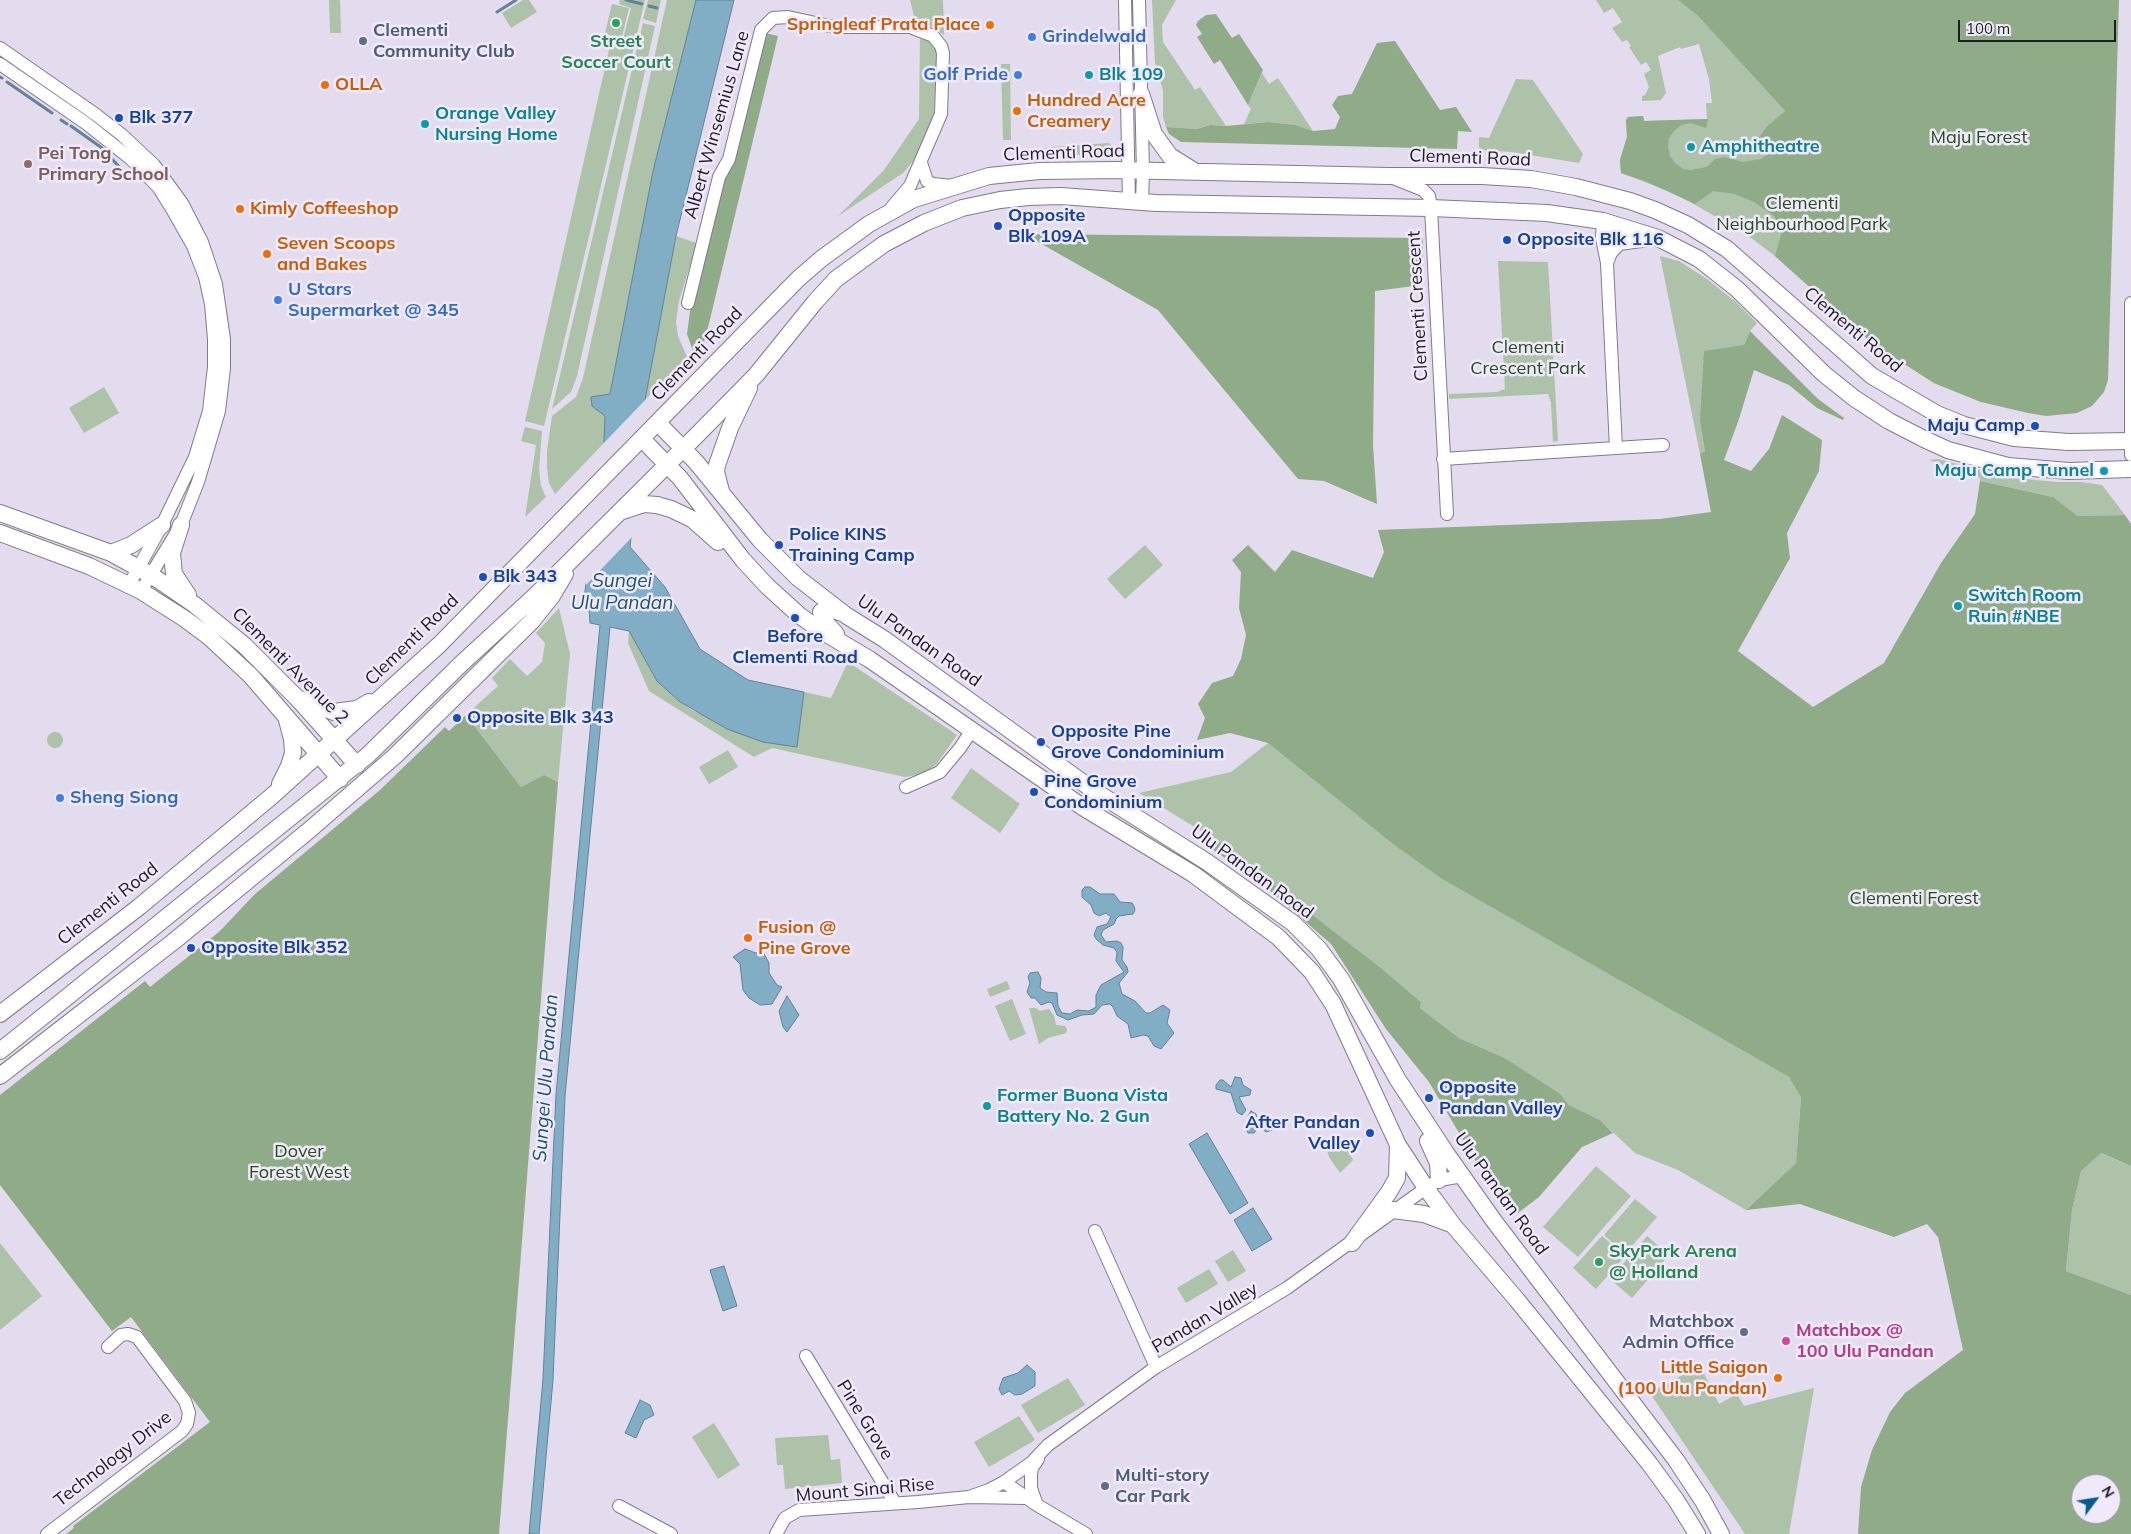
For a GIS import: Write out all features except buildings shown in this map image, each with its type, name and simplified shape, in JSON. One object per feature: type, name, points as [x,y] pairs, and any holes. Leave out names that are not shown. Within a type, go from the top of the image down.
[{"type":"main road","points":[[1141,94],[1151,127],[1170,156],[1196,172]]},
{"type":"main road","name":"Clementi Road","points":[[0,1014],[138,907],[272,796],[335,740],[439,644],[798,279],[821,258],[885,214],[914,199],[989,176],[1039,171],[1136,171],[1482,176],[1531,179],[1576,187],[1630,201],[1688,225],[1727,248],[1872,376],[1937,414],[1964,424],[2014,438],[2131,446]]},
{"type":"main road","points":[[0,1051],[357,765],[576,555],[683,449],[756,375],[815,302],[836,280],[884,244],[924,222],[962,208],[1000,200],[1061,196],[1136,202],[1431,208],[1559,214],[1603,220],[1658,238],[1698,259],[1737,288],[1824,374],[1854,398],[1906,431],[1948,450],[2008,466],[2068,471],[2131,469]]},
{"type":"main road","points":[[722,494],[716,472],[717,465],[730,428],[756,375]]},
{"type":"main road","name":"Ulu Pandan Road","points":[[658,423],[683,449],[782,565],[847,616],[892,645],[1093,790],[1207,862],[1293,923],[1319,949],[1341,979],[1398,1080],[1463,1176],[1494,1221],[1676,1460],[1703,1501],[1721,1534]]},
{"type":"main road","name":"Ulu Pandan Road","points":[[642,439],[684,484],[743,560],[767,586],[799,614],[870,659],[1084,808],[1193,874],[1278,937],[1312,972],[1333,1004],[1398,1144],[1432,1184],[1454,1225],[1547,1336],[1649,1463],[1676,1500],[1697,1534]]},
{"type":"main road","points":[[617,514],[644,504],[657,504],[692,519],[718,542],[743,560]]},
{"type":"main road","name":"Clementi Avenue 2","points":[[0,513],[111,553],[145,572],[195,605],[246,646],[297,698],[357,765]]},
{"type":"main road","points":[[111,553],[131,545],[162,525]]},
{"type":"main road","points":[[181,525],[172,552],[174,574],[180,586],[195,605]]},
{"type":"main road","name":"Clementi Avenue 2","points":[[0,533],[58,554],[135,588],[186,619],[208,636],[251,676],[340,779]]},
{"type":"main road","points":[[58,554],[64,549],[64,536]]},
{"type":"main road","points":[[0,1076],[180,936],[307,832],[395,756],[532,621],[552,596],[576,555]]},
{"type":"main road","points":[[847,616],[827,608],[821,612],[825,622],[850,648]]},
{"type":"main road","points":[[297,698],[334,712],[357,709],[386,693]]},
{"type":"main road","points":[[272,796],[283,780],[293,753],[292,738],[286,716]]},
{"type":"main road","points":[[25,1032],[98,999]]},
{"type":"main road","points":[[1398,1080],[1396,1085],[1401,1096],[1434,1152],[1438,1163],[1432,1184]]},
{"type":"main road","points":[[1352,1243],[1397,1178],[1398,1144]]},
{"type":"main road","points":[[1393,1210],[1424,1214],[1454,1225]]},
{"type":"street","points":[[1126,0],[1136,171],[1136,202]]},
{"type":"street","points":[[1136,171],[1141,94],[1138,0]]},
{"type":"street","name":"Albert Winsemius Lane","points":[[688,303],[719,177],[728,159],[761,30],[767,22],[781,16],[834,27],[910,27],[921,30],[938,40],[943,53],[941,114],[921,163]]},
{"type":"street","points":[[0,48],[95,114],[154,165],[182,203],[202,242],[217,289],[224,339],[224,368],[219,411],[198,482],[181,525],[135,588]]},
{"type":"street","points":[[0,64],[87,124],[131,159],[158,188],[172,209],[193,246],[205,277],[211,304],[214,340],[214,368],[209,411],[195,458],[162,525],[145,572]]},
{"type":"street","points":[[921,163],[927,181],[933,184],[955,186]]},
{"type":"street","points":[[885,214],[910,186],[921,163]]},
{"type":"street","name":"Clementi Crescent","points":[[1388,176],[1423,190],[1429,196],[1447,514]]},
{"type":"street","points":[[1603,220],[1602,238],[1607,263],[1616,448]]},
{"type":"street","points":[[1607,263],[1611,253],[1619,244],[1658,238]]},
{"type":"street","points":[[2131,303],[2131,446]]},
{"type":"street","points":[[1443,460],[1663,445]]},
{"type":"street","points":[[906,787],[940,772],[972,730]]},
{"type":"street","name":"Pandan Valley","points":[[969,1497],[1004,1482],[1031,1463],[1048,1445],[1156,1367],[1288,1288],[1352,1243],[1393,1210],[1432,1184],[1463,1176]]},
{"type":"street","points":[[1094,1231],[1156,1367]]},
{"type":"street","name":"Technology Drive","points":[[47,1534],[182,1431],[187,1424],[189,1413],[185,1401],[137,1337],[128,1334],[121,1335],[108,1347]]},
{"type":"street","name":"Pine Grove","points":[[806,1356],[895,1503]]},
{"type":"street","points":[[1031,1501],[1032,1468],[1048,1445]]},
{"type":"street","points":[[1004,1482],[1031,1501],[1086,1534]]},
{"type":"street","points":[[969,1497],[1031,1501]]},
{"type":"street","name":"Mount Sinai Rise","points":[[776,1534],[788,1515],[799,1510],[969,1497]]},
{"type":"street","points":[[619,1506],[671,1534]]},
{"type":"green space","points":[[329,0],[340,0],[341,33],[330,33]]},
{"type":"green space","points":[[523,0],[529,0],[537,12],[511,28],[502,13]]},
{"type":"green space","points":[[620,0],[645,0],[544,426],[525,421],[611,41],[622,43],[631,8],[619,4]]},
{"type":"green space","points":[[648,0],[661,0],[656,23],[643,19]]},
{"type":"green space","points":[[667,0],[696,0],[653,171],[610,394],[592,406],[605,416],[604,443],[555,494],[549,483],[547,468],[547,451],[552,416],[576,397],[583,378]]},
{"type":"green space","points":[[910,0],[943,0],[944,35],[914,16]]},
{"type":"green space","points":[[1152,0],[1176,0],[1162,25],[1163,42],[1195,90],[1200,87],[1226,126],[1210,125],[1197,129],[1166,127],[1163,117],[1163,90],[1155,63]]},
{"type":"green space","name":"Clementi Neighbourhood Park","points":[[1596,0],[1678,0],[1698,16],[1785,111],[1767,126],[1754,144],[1772,151],[1981,402],[1934,383],[1873,344],[1775,256],[1746,234],[1676,194],[1621,173],[1620,160],[1627,137],[1626,120],[1628,117],[1643,116],[1644,121],[1707,119],[1706,103],[1712,103],[1709,79],[1699,44],[1681,49],[1680,47],[1658,56],[1666,93],[1661,100],[1642,101],[1642,96],[1645,95],[1649,87],[1644,74],[1651,70],[1646,62],[1641,65],[1629,47],[1631,46],[1627,40],[1622,42],[1612,28],[1622,22],[1613,8],[1604,13]]},
{"type":"green space","name":"Maju Forest","points":[[1678,0],[2119,0],[2108,380],[2104,392],[2092,406],[2077,413],[2046,416],[1981,402],[1934,383],[1873,344],[1775,256],[1781,235],[1780,226],[1774,216],[1754,202],[1735,194],[1713,191],[1695,204],[1645,181],[1621,173],[1620,160],[1627,137],[1626,120],[1628,117],[1643,116],[1644,121],[1708,119],[1706,128],[1691,123],[1681,125],[1669,138],[1670,156],[1683,169],[1691,170],[1707,167],[1715,159],[1724,157],[1743,162],[1761,159],[1772,151],[1754,144],[1767,126],[1785,111],[1698,16]]},
{"type":"green space","name":"Street Soccer Court","points":[[612,4],[629,8],[621,41],[604,37]]},
{"type":"green space","points":[[1216,14],[1232,38],[1239,34],[1263,70],[1248,105],[1220,60],[1214,64],[1197,37],[1202,34],[1196,25],[1198,21],[1206,15]]},
{"type":"green space","points":[[643,23],[655,26],[577,376],[571,392],[552,409]]},
{"type":"green space","points":[[765,33],[778,36],[705,340],[693,351],[687,334],[691,304],[723,179]]},
{"type":"green space","points":[[920,39],[929,41],[935,48],[937,55],[934,113],[925,140],[915,159],[903,173],[838,216],[884,170],[919,119]]},
{"type":"green space","points":[[1395,41],[1440,110],[1456,107],[1472,132],[1458,131],[1457,149],[1181,142],[1169,134],[1166,127],[1197,129],[1210,125],[1226,126],[1268,122],[1296,125],[1313,131],[1335,129],[1340,117],[1332,105],[1338,96],[1352,94],[1377,43]]},
{"type":"green space","points":[[1001,64],[1010,64],[1011,140],[1003,140]]},
{"type":"green space","points":[[1262,73],[1269,84],[1278,78],[1313,131],[1296,125],[1268,122],[1244,124],[1251,109],[1248,105]]},
{"type":"green space","points":[[1516,79],[1533,80],[1583,154],[1579,163],[1512,152],[1479,150],[1479,137],[1489,138]]},
{"type":"green space","points":[[1109,143],[1116,150],[1107,154],[1042,156],[1021,154],[1051,147]]},
{"type":"green space","points":[[1024,234],[1423,238],[1422,285],[1375,291],[1373,445],[1377,504],[1324,481],[1298,479],[1158,310]]},
{"type":"green space","points":[[676,236],[697,243],[679,301],[676,322],[678,336],[687,357],[645,400]]},
{"type":"green space","points":[[1660,256],[1679,261],[1707,279],[1736,302],[1757,323],[1750,331],[1700,422],[1705,451],[1700,454]]},
{"type":"green space","name":"Clementi Crescent Park","points":[[1498,261],[1548,262],[1558,441],[1553,442],[1551,403],[1548,394],[1449,399],[1449,394],[1497,392],[1505,389]]},
{"type":"green space","name":"Clementi Forest","points":[[1750,331],[1818,399],[1844,418],[1843,420],[1817,408],[1789,385],[1754,370],[1724,460],[1751,471],[1769,449],[1782,415],[1822,440],[1819,471],[1787,533],[1790,558],[1738,651],[1813,707],[1884,663],[1941,563],[1975,514],[1980,481],[2053,497],[2078,516],[2125,515],[2131,524],[2131,1166],[2101,1153],[2081,1171],[2072,1210],[2066,1271],[2131,1295],[2131,1534],[1858,1534],[1861,1487],[1872,1450],[1890,1412],[1905,1393],[1963,1350],[1938,1237],[1927,1224],[1894,1237],[1800,1204],[1746,1210],[1796,1163],[1801,1097],[1789,1077],[1442,879],[1394,845],[1268,743],[1230,733],[1197,740],[1205,718],[1198,704],[1212,683],[1233,676],[1241,659],[1246,635],[1239,608],[1241,572],[1232,560],[1248,545],[1275,572],[1292,550],[1373,578],[1384,552],[1378,530],[1660,519],[1711,512],[1700,454],[1705,451],[1700,422],[1704,351],[1744,345]]},
{"type":"green space","points":[[104,387],[119,413],[84,433],[69,408]]},
{"type":"green space","points":[[525,427],[542,431],[539,469],[541,486],[546,497],[525,517],[536,445],[521,441]]},
{"type":"green space","points":[[1938,459],[2006,477],[2102,485],[2125,515],[2078,516],[2053,497],[1980,481],[1980,478],[1929,460]]},
{"type":"green space","points":[[1145,545],[1163,565],[1125,599],[1107,579]]},
{"type":"green space","points":[[559,608],[570,654],[558,782],[544,775],[521,787],[466,715],[498,686],[492,678],[510,659],[527,676],[542,662],[545,643],[536,633]]},
{"type":"green space","points":[[629,631],[657,681],[693,711],[797,747],[804,692],[831,698],[848,662],[957,735],[936,765],[922,774],[905,777],[772,748],[754,757],[649,691],[628,643]]},
{"type":"green space","name":"Dover Forest West","points":[[466,715],[521,787],[544,775],[558,782],[499,1534],[66,1534],[74,1528],[73,1526],[210,1422],[131,1317],[112,1331],[0,1185],[0,1095],[145,981],[150,987],[219,932],[255,894],[380,790],[445,727],[449,731]]},
{"type":"green space","points":[[52,732],[58,732],[63,737],[61,746],[52,748],[47,743],[47,737]]},
{"type":"green space","points":[[1268,743],[1394,845],[1442,879],[1789,1077],[1801,1096],[1796,1163],[1746,1210],[1678,1170],[1635,1153],[1600,1120],[1569,1105],[1559,1093],[1505,1058],[1459,1038],[1420,1008],[1421,1002],[1381,968],[1216,840],[1139,793],[1231,772]]},
{"type":"green space","points":[[728,750],[738,767],[709,784],[699,767]]},
{"type":"green space","points":[[971,768],[1020,804],[1000,833],[951,798]]},
{"type":"green space","points":[[1216,840],[1381,968],[1421,1002],[1420,1008],[1459,1038],[1505,1058],[1559,1093],[1569,1105],[1600,1120],[1613,1133],[1582,1147],[1539,1197],[1518,1213],[1475,1160],[1429,1082],[1386,1029],[1331,944],[1253,876],[1210,848]]},
{"type":"green space","points":[[1007,981],[1010,989],[990,997],[987,989]]},
{"type":"green space","points":[[1012,999],[1026,1034],[1010,1041],[995,1006]]},
{"type":"green space","points":[[1029,1008],[1036,1008],[1040,1011],[1049,1009],[1054,1016],[1056,1025],[1065,1026],[1066,1033],[1048,1038],[1039,1044]]},
{"type":"green space","points":[[1332,1147],[1348,1150],[1353,1160],[1340,1173],[1329,1157],[1327,1150]]},
{"type":"green space","points":[[2100,1153],[2131,1166],[2131,1295],[2066,1271],[2072,1210],[2081,1171]]},
{"type":"green space","points":[[1596,1166],[1631,1196],[1578,1257],[1543,1227]]},
{"type":"green space","points":[[1635,1199],[1657,1217],[1625,1254],[1604,1235]]},
{"type":"green space","name":"SkyPark Arena @ Holland","points":[[1602,1236],[1625,1256],[1596,1289],[1573,1268]]},
{"type":"green space","points":[[1647,1236],[1669,1255],[1632,1298],[1610,1279]]},
{"type":"green space","points":[[0,1243],[42,1296],[0,1330]]},
{"type":"green space","points":[[1233,1250],[1246,1271],[1228,1282],[1215,1261]]},
{"type":"green space","points":[[1209,1269],[1218,1284],[1186,1303],[1177,1288]]},
{"type":"green space","points":[[1700,1365],[1719,1404],[1737,1394],[1744,1406],[1814,1388],[1789,1534],[1745,1534],[1650,1393]]},
{"type":"green space","points":[[1068,1378],[1085,1405],[1038,1433],[1021,1405]]},
{"type":"green space","points":[[1019,1416],[1035,1440],[989,1467],[974,1442]]},
{"type":"green space","points":[[714,1423],[740,1465],[718,1479],[692,1437]]},
{"type":"green space","points":[[828,1435],[831,1460],[840,1459],[842,1483],[785,1489],[783,1465],[777,1465],[775,1438]]},
{"type":"water","name":"Sungei Ulu Pandan","points":[[696,0],[734,0],[676,236],[645,400],[630,547],[665,587],[700,649],[748,680],[804,692],[797,747],[763,742],[727,729],[680,702],[657,681],[629,631],[610,627],[565,1096],[553,1380],[539,1534],[529,1534],[543,1379],[556,1094],[600,625],[590,623],[589,608],[584,599],[604,443],[605,416],[592,406],[591,397],[610,394],[653,171]]},
{"type":"water","points":[[1085,887],[1090,887],[1100,894],[1114,894],[1120,902],[1132,903],[1134,906],[1133,914],[1119,916],[1114,924],[1103,930],[1101,935],[1106,942],[1117,941],[1123,947],[1122,960],[1128,972],[1119,983],[1122,994],[1135,1001],[1146,1013],[1150,1013],[1163,1005],[1170,1010],[1167,1023],[1174,1033],[1161,1049],[1154,1046],[1148,1036],[1143,1035],[1131,1038],[1128,1024],[1117,1016],[1110,1004],[1102,1005],[1094,1014],[1082,1015],[1068,1020],[1057,1015],[1052,1003],[1049,1002],[1041,1005],[1035,998],[1031,998],[1027,992],[1030,983],[1028,977],[1030,973],[1038,972],[1041,978],[1040,988],[1046,992],[1057,993],[1058,1006],[1062,1013],[1070,1014],[1077,1010],[1089,1011],[1096,1007],[1096,995],[1101,985],[1124,972],[1116,961],[1117,952],[1114,948],[1103,945],[1094,935],[1097,927],[1107,924],[1111,917],[1106,913],[1099,916],[1094,913],[1091,905],[1082,897],[1082,890]]},
{"type":"water","points":[[745,949],[756,953],[763,952],[769,963],[769,973],[777,985],[782,987],[772,1004],[760,1005],[749,998],[743,990],[740,964],[733,957]]},
{"type":"water","points":[[787,996],[799,1015],[787,1032],[783,1027],[779,1011]]},
{"type":"water","points":[[1235,1077],[1241,1078],[1243,1085],[1251,1090],[1250,1095],[1239,1097],[1246,1110],[1242,1115],[1237,1112],[1231,1093],[1216,1089],[1216,1085],[1220,1080],[1223,1080],[1231,1087]]},
{"type":"water","points":[[1251,1111],[1256,1114],[1257,1118],[1261,1117],[1264,1113],[1269,1115],[1267,1122],[1272,1127],[1272,1130],[1266,1132],[1259,1126],[1254,1133],[1248,1133],[1246,1128],[1251,1121],[1248,1116]]},
{"type":"water","points":[[1207,1133],[1248,1203],[1230,1214],[1189,1144]]},
{"type":"water","points":[[1253,1208],[1272,1239],[1252,1251],[1234,1220]]},
{"type":"water","points":[[724,1266],[737,1306],[723,1311],[710,1270]]},
{"type":"water","points":[[1027,1365],[1035,1372],[1035,1386],[1022,1394],[1015,1395],[1009,1391],[1002,1395],[999,1389],[1003,1378],[1018,1373]]},
{"type":"water","points":[[640,1400],[650,1405],[654,1415],[644,1420],[636,1438],[625,1433]]},
{"type":"pier","points":[[648,397],[634,535],[586,585],[584,578],[601,446]]},
{"type":"waterway","points":[[497,12],[516,0]]},
{"type":"waterway","points":[[626,0],[642,4]]},
{"type":"waterway","points":[[649,6],[657,8]]},
{"type":"waterway","points":[[7,82],[52,113]]},
{"type":"waterway","points":[[61,120],[67,124]]},
{"type":"waterway","points":[[71,126],[102,148],[123,171]]},
{"type":"place","name":"Street Soccer Court","points":[[616,23]]},
{"type":"place","name":"Springleaf Prata Place","points":[[990,25]]},
{"type":"place","name":"Grindelwald","points":[[1032,37]]},
{"type":"place","name":"Clementi Community Club","points":[[363,41]]},
{"type":"place","name":"Golf Pride","points":[[1018,75]]},
{"type":"place","name":"Blk 109","points":[[1089,75]]},
{"type":"place","name":"OLLA","points":[[325,85]]},
{"type":"place","name":"Hundred Acre Creamery","points":[[1017,111]]},
{"type":"place","name":"Blk 377","points":[[119,118]]},
{"type":"place","name":"Orange Valley Nursing Home","points":[[425,124]]},
{"type":"place","name":"Amphitheatre","points":[[1691,147]]},
{"type":"place","name":"Pei Tong Primary School","points":[[28,164]]},
{"type":"place","name":"Kimly Coffeeshop","points":[[240,209]]},
{"type":"place","name":"Opposite Blk 109A","points":[[998,226]]},
{"type":"place","name":"Opposite Blk 116","points":[[1507,240]]},
{"type":"place","name":"Seven Scoops and Bakes","points":[[267,254]]},
{"type":"place","name":"U Stars Supermarket @ 345","points":[[278,300]]},
{"type":"place","name":"Maju Camp","points":[[2035,426]]},
{"type":"place","name":"Maju Camp Tunnel","points":[[2104,471]]},
{"type":"place","name":"Police KINS Training Camp","points":[[779,545]]},
{"type":"place","name":"Blk 343","points":[[483,577]]},
{"type":"place","name":"Switch Room Ruin #NBE","points":[[1958,606]]},
{"type":"place","name":"Before Clementi Road","points":[[795,618]]},
{"type":"place","name":"Opposite Blk 343","points":[[457,718]]},
{"type":"place","name":"Opposite Pine Grove Condominium","points":[[1041,742]]},
{"type":"place","name":"Pine Grove Condominium","points":[[1034,792]]},
{"type":"place","name":"Sheng Siong","points":[[60,798]]},
{"type":"place","name":"Fusion @ Pine Grove","points":[[748,938]]},
{"type":"place","name":"Opposite Blk 352","points":[[191,948]]},
{"type":"place","name":"Opposite Pandan Valley","points":[[1429,1098]]},
{"type":"place","name":"Former Buona Vista Battery No. 2 Gun","points":[[987,1106]]},
{"type":"place","name":"After Pandan Valley","points":[[1370,1133]]},
{"type":"place","name":"SkyPark Arena @ Holland","points":[[1599,1262]]},
{"type":"place","name":"Matchbox Admin Office","points":[[1744,1332]]},
{"type":"place","name":"Matchbox @ 100 Ulu Pandan","points":[[1786,1341]]},
{"type":"place","name":"Little Saigon (100 Ulu Pandan)","points":[[1778,1378]]},
{"type":"place","name":"Multi-story Car Park","points":[[1105,1486]]}]
